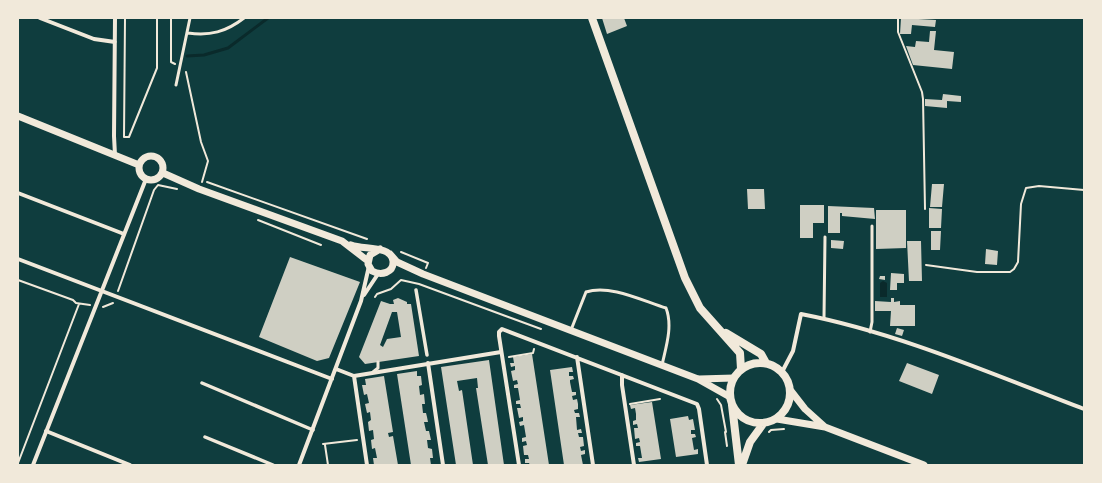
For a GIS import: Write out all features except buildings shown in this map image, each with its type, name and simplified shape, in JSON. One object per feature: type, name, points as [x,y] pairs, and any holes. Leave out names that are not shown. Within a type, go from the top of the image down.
[{"type":"main road","points":[[592,18],[685,278],[700,308],[740,353],[741,369]]},
{"type":"main road","points":[[720,329],[761,354],[766,363]]},
{"type":"main road","points":[[731,401],[744,419],[763,424],[777,419],[788,407],[791,391],[788,380],[782,372],[774,366],[766,363],[753,363],[741,369],[734,378],[730,387],[731,401],[735,436],[741,465]]},
{"type":"main road","points":[[741,465],[750,442],[763,424]]},
{"type":"street","points":[[40,18],[94,39],[115,42]]},
{"type":"street","points":[[115,18],[114,136],[116,156]]},
{"type":"street","points":[[18,116],[139,164]]},
{"type":"street","points":[[155,156],[161,160],[164,166],[163,173],[156,180],[146,179],[140,173],[139,164],[144,157],[155,156]]},
{"type":"street","points":[[163,173],[199,189],[354,246],[386,251],[397,262],[423,274],[698,379],[731,401]]},
{"type":"street","points":[[33,465],[146,179]]},
{"type":"street","points":[[18,193],[124,234]]},
{"type":"street","points":[[342,241],[369,264],[372,271],[378,274],[385,273],[391,268],[400,266],[412,268]]},
{"type":"street","points":[[299,465],[361,301],[370,255],[380,249]]},
{"type":"street","points":[[390,254],[393,261],[391,268]]},
{"type":"street","points":[[18,259],[332,379]]},
{"type":"street","points":[[361,301],[378,274]]},
{"type":"street","points":[[416,290],[427,355]]},
{"type":"street","points":[[782,372],[793,351],[801,314],[824,318],[923,348],[1084,409]]},
{"type":"street","points":[[519,465],[501,352],[499,332],[500,330],[504,329],[622,376],[694,402],[699,409],[705,465]]},
{"type":"street","points":[[336,369],[354,376],[371,372],[501,352]]},
{"type":"street","points":[[577,357],[593,465]]},
{"type":"street","points":[[428,363],[444,465]]},
{"type":"street","points":[[354,376],[367,465]]},
{"type":"street","points":[[622,376],[634,465]]},
{"type":"street","points":[[698,379],[734,378]]},
{"type":"street","points":[[202,383],[313,430]]},
{"type":"street","points":[[791,391],[805,409],[825,427]]},
{"type":"street","points":[[777,419],[825,427],[924,465]]},
{"type":"street","points":[[46,432],[130,465]]},
{"type":"street","points":[[205,437],[273,465]]},
{"type":"lane","points":[[176,85],[188,34],[190,18]]},
{"type":"lane","points":[[188,34],[206,36],[229,28],[244,18]]},
{"type":"lane","points":[[870,332],[872,322],[872,226]]},
{"type":"lane","points":[[824,318],[825,237]]},
{"type":"lane","points":[[571,330],[586,292],[591,290],[619,293],[666,308],[669,316],[668,334],[662,365]]},
{"type":"lane","points":[[371,372],[378,368],[378,362]]},
{"type":"path","points":[[125,18],[124,137],[129,137],[157,68],[157,18]]},
{"type":"path","points":[[171,18],[171,62],[185,70],[201,142],[208,161],[199,189]]},
{"type":"path","points":[[898,18],[898,32],[922,92],[923,99],[925,209]]},
{"type":"path","points":[[926,265],[977,272],[1010,272],[1014,269],[1018,262],[1021,204],[1026,188],[1039,186],[1084,190]]},
{"type":"path","points":[[113,304],[154,190]]},
{"type":"path","points":[[18,280],[79,303],[18,463]]},
{"type":"path","points":[[375,298],[379,293],[391,289],[398,282],[406,280],[545,331]]},
{"type":"path","points":[[509,357],[533,353],[534,349]]},
{"type":"path","points":[[715,396],[721,405],[725,432],[735,436]]},
{"type":"path","points":[[629,404],[660,399]]},
{"type":"path","points":[[766,435],[771,430],[785,429]]},
{"type":"path","points":[[328,465],[324,445],[357,440]]},
{"type":"water","points":[[883,281],[887,283],[887,297],[880,297],[880,283]]},
{"type":"waterway","points":[[187,56],[204,55],[228,48],[268,18]]}]
